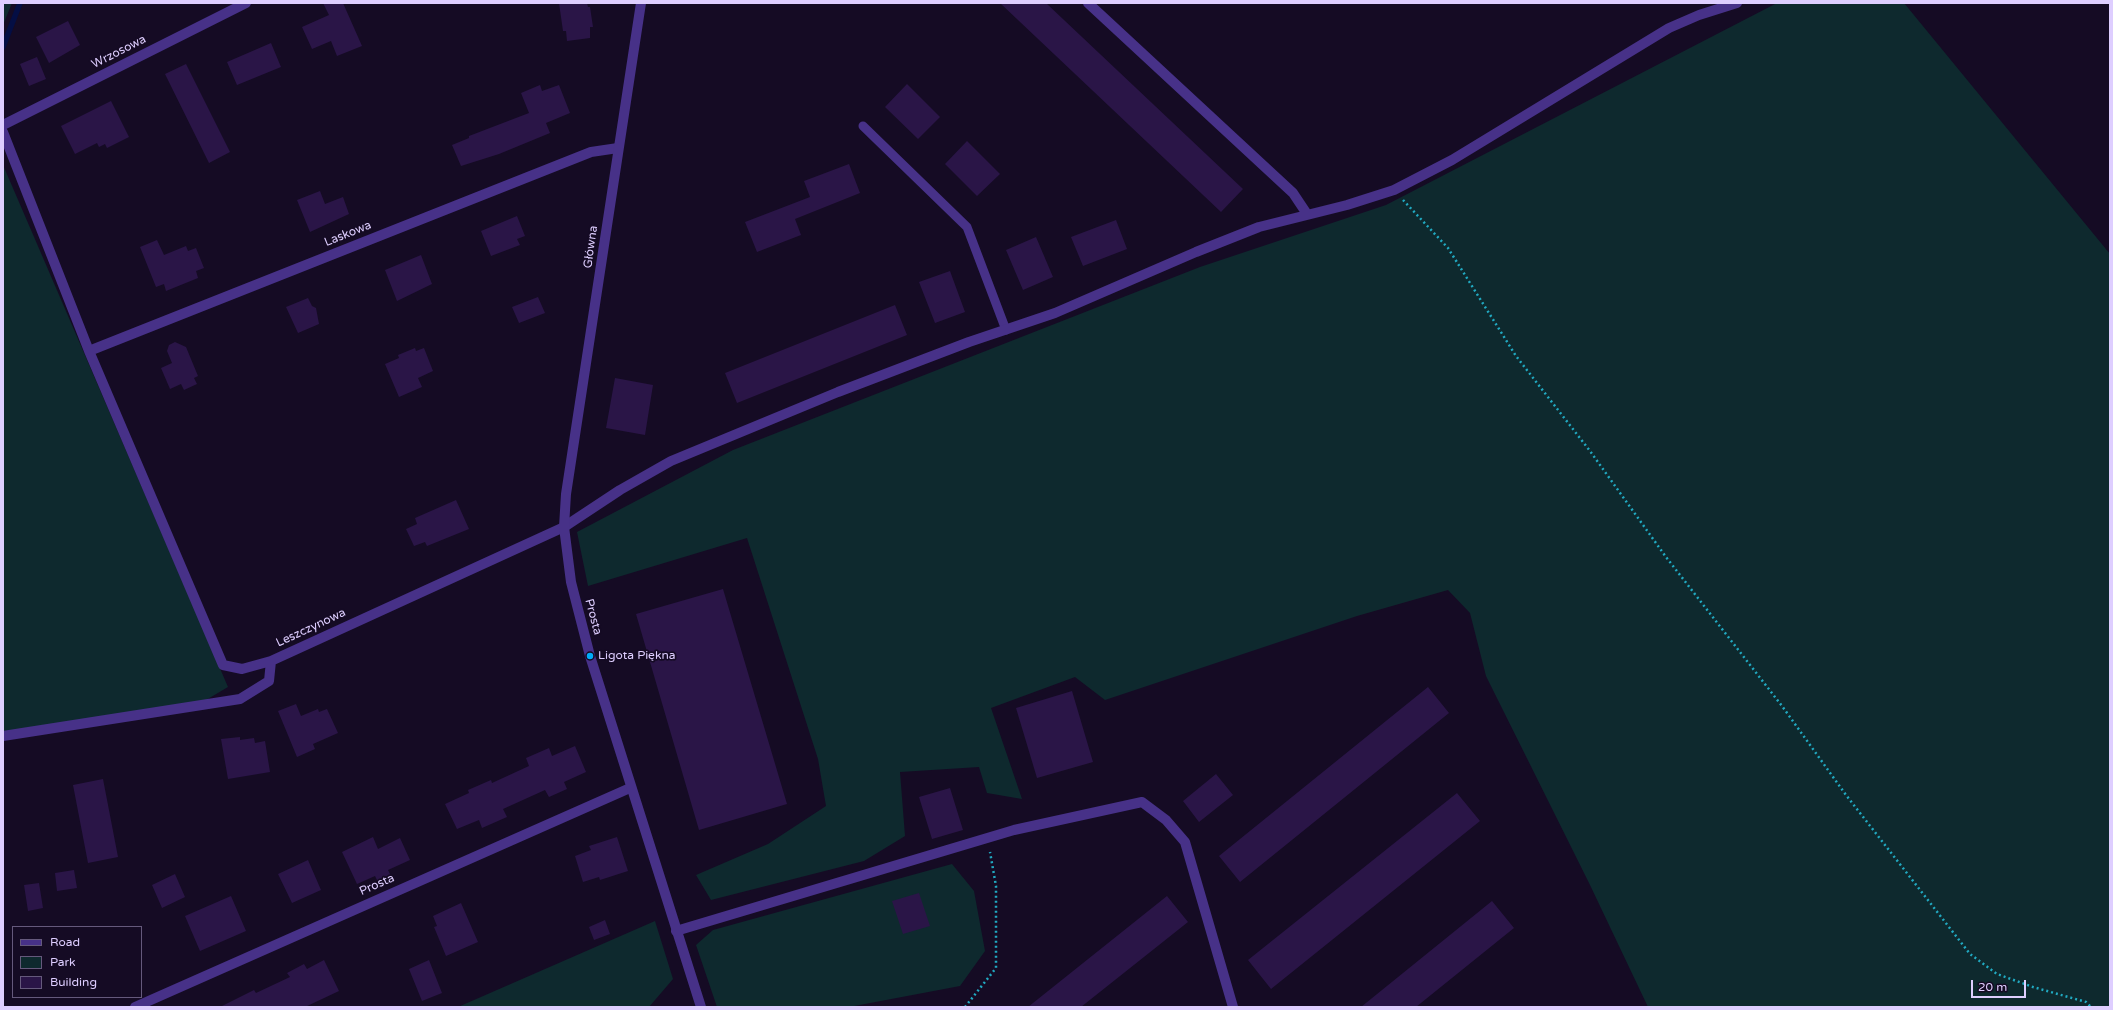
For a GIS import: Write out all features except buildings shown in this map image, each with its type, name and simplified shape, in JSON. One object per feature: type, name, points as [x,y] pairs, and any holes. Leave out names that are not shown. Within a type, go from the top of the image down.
[{"type":"street","name":"Wrzosowa","points":[[3,125],[246,3]]},
{"type":"street","name":"Główna","points":[[566,494],[641,3]]},
{"type":"street","points":[[1088,3],[1293,193],[1307,214]]},
{"type":"street","name":"Leszczynowa","points":[[3,736],[240,699],[269,681],[271,661],[564,527],[620,490],[679,458],[838,392],[1054,313],[1196,252],[1259,227],[1347,205],[1394,190],[1452,160],[1669,28],[1699,15],[1737,3]]},
{"type":"street","points":[[3,132],[89,351],[223,665],[242,669],[271,661]]},
{"type":"street","name":"Laskowa","points":[[89,351],[592,152],[618,148]]},
{"type":"street","name":"Prosta","points":[[566,494],[564,527],[573,594],[630,788],[700,1007]]},
{"type":"street","name":"Prosta","points":[[135,1007],[630,788]]},
{"type":"street","points":[[676,930],[1014,830],[1142,802],[1166,820],[1185,842],[1234,1007]]},
{"type":"lane","points":[[863,126],[953,211],[967,227],[1006,330]]},
{"type":"path","points":[[1394,190],[1448,248],[1516,356],[1590,451],[1666,557],[1782,706],[1846,795],[1970,954],[1997,974],[2033,987],[2086,1002],[2091,1007]]},
{"type":"path","points":[[965,1007],[996,968],[996,886],[987,838]]},
{"type":"green space","points":[[3,3],[12,3],[3,25]]},
{"type":"green space","points":[[1777,3],[1904,3],[2110,254],[2110,1007],[1648,1007],[1590,885],[1486,676],[1470,613],[1448,590],[1357,616],[1105,700],[1075,677],[991,708],[1022,799],[987,793],[979,767],[900,772],[905,836],[864,861],[711,900],[696,875],[768,844],[826,806],[818,759],[747,538],[588,586],[577,532],[733,450],[1200,267],[1386,205]]},
{"type":"green space","points":[[3,165],[228,687],[206,700],[3,735]]},
{"type":"green space","points":[[952,864],[974,891],[985,951],[960,986],[849,1007],[717,1007],[696,945],[713,930]]},
{"type":"green space","points":[[655,921],[673,979],[649,1007],[458,1007]]},
{"type":"waterway","points":[[3,47],[20,3]]},
{"type":"place","name":"Ligota Piękna","points":[[590,656]]}]
